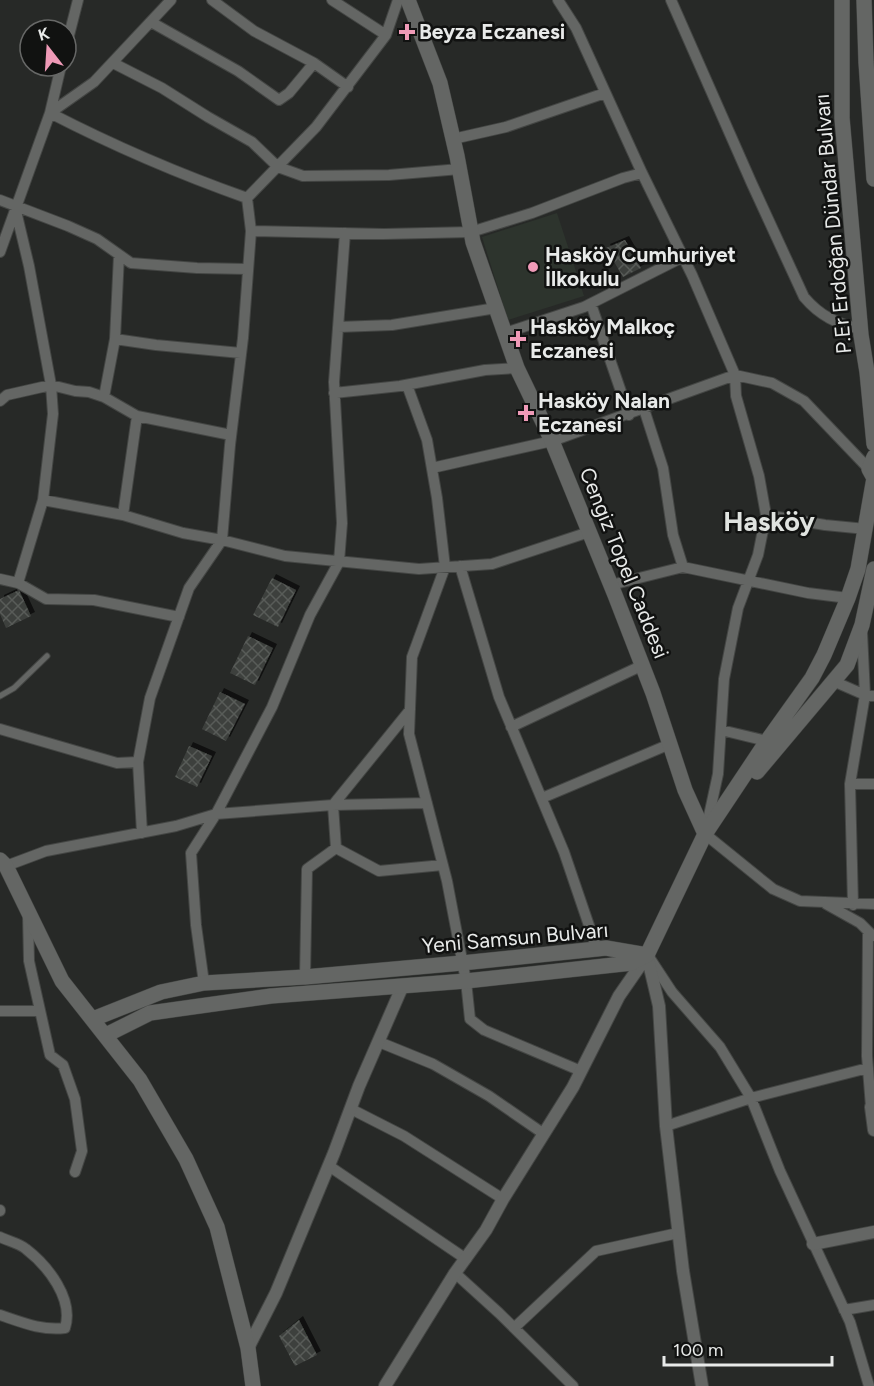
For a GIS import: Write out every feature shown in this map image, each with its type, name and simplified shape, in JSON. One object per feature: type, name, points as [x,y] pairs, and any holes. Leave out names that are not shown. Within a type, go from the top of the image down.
[{"type":"main road","name":"Cengiz Topel Caddesi","points":[[408,0],[440,83],[471,232],[517,368],[552,441],[611,585],[642,665],[685,790],[705,834]]},
{"type":"main road","name":"P.Er Erdoğan Dündar Bulvarı","points":[[843,0],[842,118],[874,444]]},
{"type":"main road","points":[[864,0],[874,179]]},
{"type":"main road","points":[[647,955],[705,834],[812,678],[848,598],[858,569],[866,529],[873,467]]},
{"type":"main road","points":[[705,834],[847,665],[862,626],[874,569]]},
{"type":"main road","points":[[3,863],[62,981],[140,1080],[186,1159],[216,1227],[248,1348],[253,1386]]},
{"type":"main road","name":"Yeni Samsun Bulvarı","points":[[93,1019],[161,992],[204,983],[306,977],[606,948],[647,955]]},
{"type":"main road","name":"Yeni Samsun Bulvarı","points":[[106,1035],[150,1013],[271,996],[466,981],[632,963],[647,955]]},
{"type":"street","points":[[73,18],[78,0]]},
{"type":"street","points":[[50,113],[94,82],[171,0]]},
{"type":"street","points":[[212,0],[254,31],[314,63],[348,87]]},
{"type":"street","points":[[332,0],[386,35]]},
{"type":"street","points":[[247,198],[316,127],[348,87],[386,35],[398,0]]},
{"type":"street","points":[[558,0],[576,28],[683,257],[735,375],[736,396],[759,476],[766,515],[758,555],[738,608],[724,679],[718,774],[705,834],[773,889],[800,901],[853,905],[874,904]]},
{"type":"street","points":[[671,0],[804,297],[815,311],[842,325],[861,329]]},
{"type":"street","points":[[151,22],[238,71],[279,100],[289,93],[314,63]]},
{"type":"street","points":[[112,63],[162,88],[252,142],[278,167],[303,176],[389,176],[459,169]]},
{"type":"street","points":[[0,252],[50,113],[58,78]]},
{"type":"street","points":[[453,139],[506,127],[605,93]]},
{"type":"street","points":[[50,113],[170,170],[247,198]]},
{"type":"street","points":[[251,231],[384,234],[471,232],[532,213],[642,173]]},
{"type":"street","points":[[142,833],[138,762],[150,698],[189,588],[222,540],[251,231],[247,198]]},
{"type":"street","points":[[0,200],[97,239],[131,263],[247,269]]},
{"type":"street","points":[[15,207],[29,266],[51,385],[53,414],[43,500],[18,583]]},
{"type":"street","points":[[204,983],[196,924],[191,853],[216,814],[272,707],[310,615],[339,562],[342,523],[334,393],[345,233]]},
{"type":"street","points":[[104,397],[115,339],[119,255]]},
{"type":"street","points":[[505,333],[591,304],[683,257]]},
{"type":"street","points":[[591,304],[629,415]]},
{"type":"street","points":[[338,327],[392,325],[496,308]]},
{"type":"street","points":[[115,339],[241,353]]},
{"type":"street","points":[[334,393],[407,385],[485,370],[517,368]]},
{"type":"street","points":[[432,468],[552,441],[735,375],[772,383],[804,401],[852,450],[873,467]]},
{"type":"street","points":[[0,400],[16,392],[51,385],[104,397],[137,416],[231,435]]},
{"type":"street","points":[[407,385],[427,441],[437,498],[445,567],[412,657],[409,734],[443,865],[466,981],[470,1018],[484,1030],[581,1071]]},
{"type":"street","points":[[644,409],[663,468],[673,535],[683,567]]},
{"type":"street","points":[[123,515],[137,416]]},
{"type":"street","points":[[43,500],[123,515],[183,533],[285,556],[419,569],[492,564],[589,532]]},
{"type":"street","points":[[766,515],[866,529]]},
{"type":"street","points":[[460,566],[499,697],[564,852],[597,949]]},
{"type":"street","points":[[611,585],[683,567],[808,593],[848,598]]},
{"type":"street","points":[[0,579],[18,583],[46,599],[94,600],[179,617]]},
{"type":"street","points":[[853,905],[850,784],[869,695],[862,626]]},
{"type":"street","points":[[511,727],[642,665]]},
{"type":"street","points":[[833,681],[869,695]]},
{"type":"street","points":[[336,848],[333,805],[410,709]]},
{"type":"street","points":[[0,729],[117,763],[138,762]]},
{"type":"street","points":[[721,730],[767,741]]},
{"type":"street","points":[[542,798],[670,744]]},
{"type":"street","points":[[850,784],[874,784]]},
{"type":"street","points":[[3,863],[46,851],[176,826],[216,814],[333,805],[427,802]]},
{"type":"street","points":[[336,848],[379,871],[443,865]]},
{"type":"street","points":[[306,977],[307,869],[336,848]]},
{"type":"street","points":[[824,903],[860,923],[871,934],[868,1068],[874,1130]]},
{"type":"street","points":[[28,914],[29,962],[50,1055],[63,1065],[75,1099],[82,1151],[75,1172]]},
{"type":"street","points":[[385,1386],[455,1273],[486,1230],[581,1071],[619,996],[647,955]]},
{"type":"street","points":[[647,955],[672,992],[720,1047],[751,1098],[780,1171],[850,1322],[869,1386]]},
{"type":"street","points":[[647,955],[659,1006],[666,1126],[678,1233],[702,1386]]},
{"type":"street","points":[[248,1348],[276,1293],[403,985]]},
{"type":"street","points":[[0,1011],[40,1011]]},
{"type":"street","points":[[379,1042],[443,1070],[489,1096],[544,1134]]},
{"type":"street","points":[[666,1126],[751,1098],[868,1068]]},
{"type":"street","points":[[351,1109],[404,1136],[503,1199]]},
{"type":"street","points":[[328,1166],[466,1258]]},
{"type":"street","points":[[813,1244],[874,1232]]},
{"type":"street","points":[[514,1328],[596,1251],[678,1233]]},
{"type":"street","points":[[0,1238],[24,1247],[43,1265],[60,1289],[69,1317],[65,1328],[52,1330],[0,1315]]},
{"type":"street","points":[[455,1273],[573,1386]]},
{"type":"street","points":[[844,1310],[874,1305]]},
{"type":"lane","points":[[0,696],[14,688],[47,656]]},
{"type":"shaded area","name":"Hasköy Cumhuriyet İlkokulu","points":[[557,213],[584,296],[508,320],[482,237]]},
{"type":"building","points":[[625,240],[641,268],[623,277],[606,248]]},
{"type":"building","points":[[272,578],[296,590],[278,627],[253,615]]},
{"type":"building","points":[[19,590],[31,616],[6,628],[0,614],[0,599]]},
{"type":"building","points":[[248,636],[273,648],[255,685],[230,673]]},
{"type":"building","points":[[220,692],[245,704],[226,741],[202,729]]},
{"type":"building","points":[[189,746],[212,756],[197,787],[175,777]]},
{"type":"building","points":[[299,1320],[317,1355],[295,1366],[279,1336]]},
{"type":"place","name":"Beyza Eczanesi","points":[[407,32]]},
{"type":"place","name":"Hasköy Cumhuriyet İlkokulu","points":[[533,267]]},
{"type":"place","name":"Hasköy Malkoç Eczanesi","points":[[518,339]]},
{"type":"place","name":"Hasköy Nalan Eczanesi","points":[[526,413]]},
{"type":"district","name":"Hasköy","points":[[769,522]]}]
